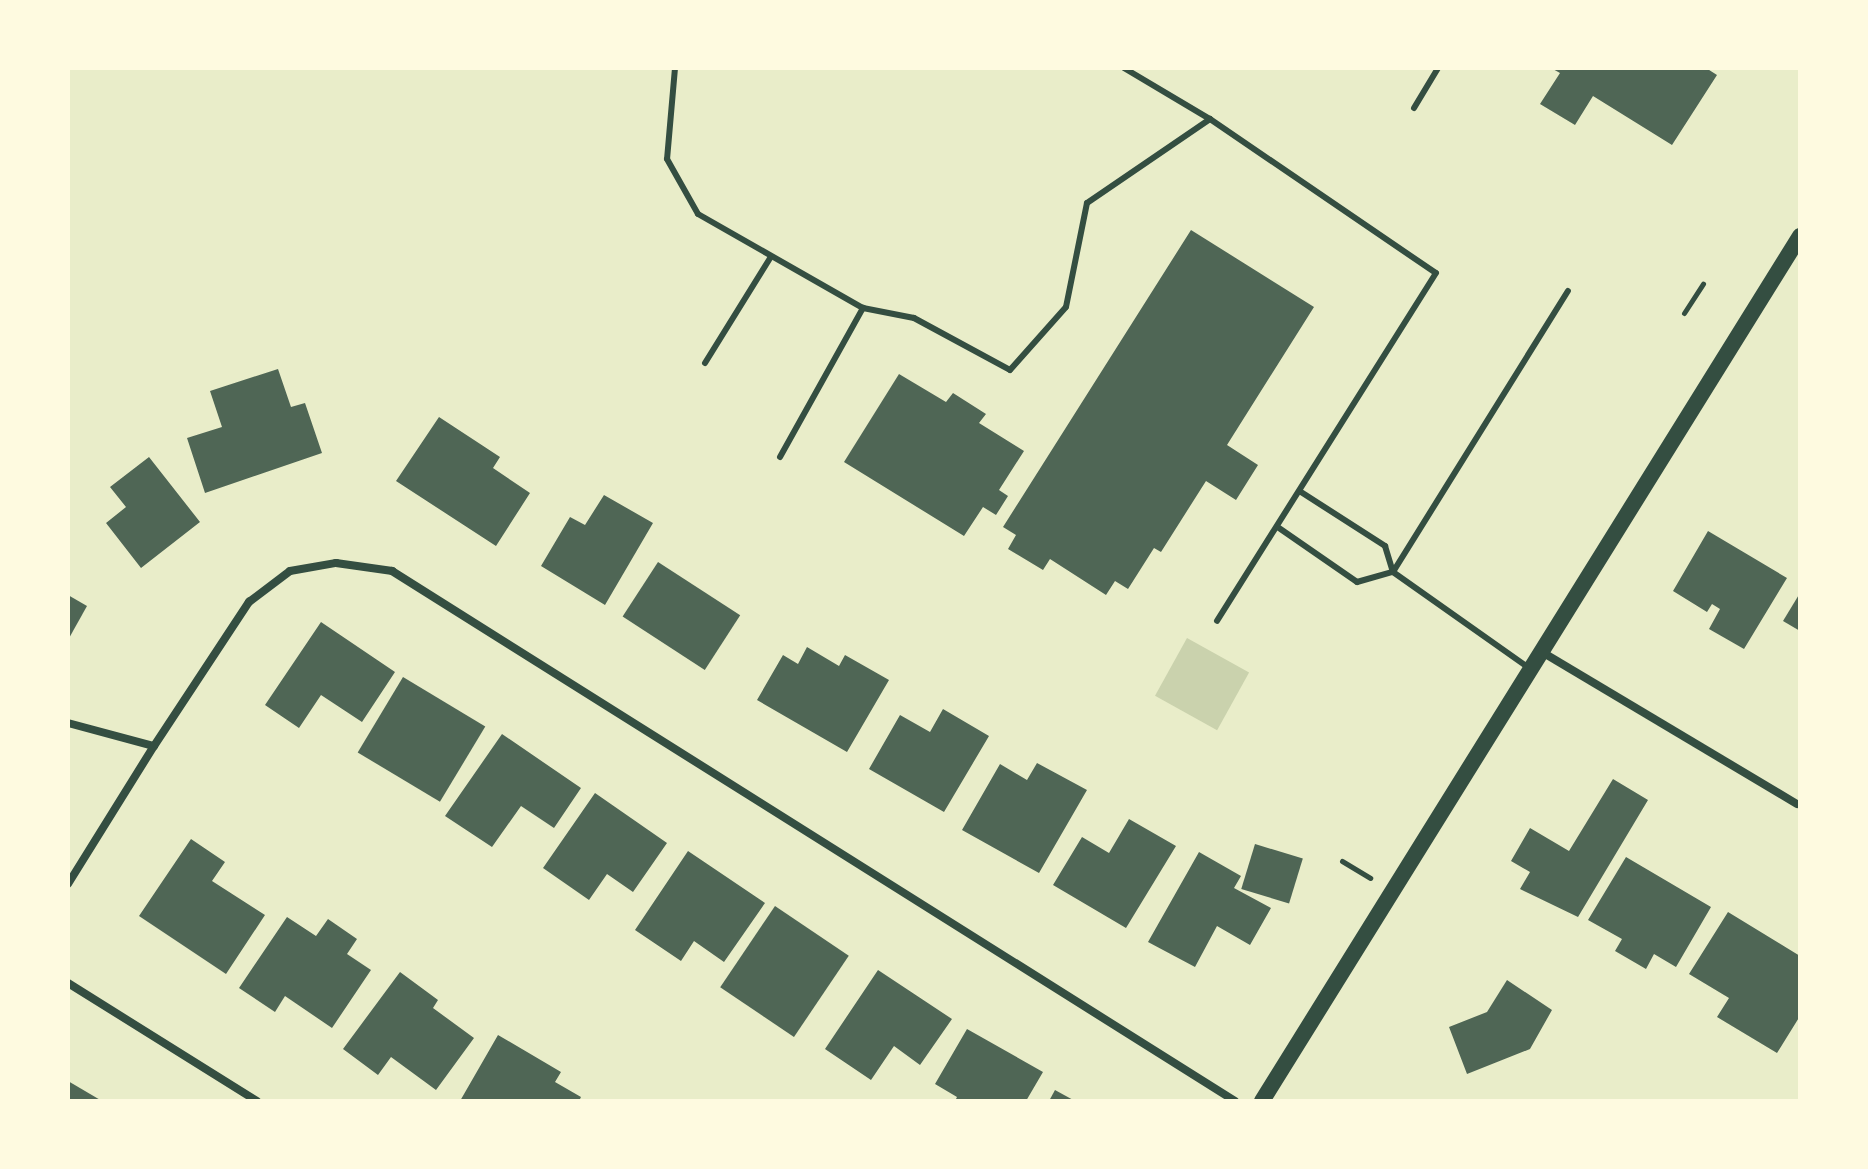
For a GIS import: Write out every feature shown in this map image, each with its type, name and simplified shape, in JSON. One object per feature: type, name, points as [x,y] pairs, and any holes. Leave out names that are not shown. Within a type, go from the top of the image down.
[{"type":"main road","points":[[1262,1101],[1538,650],[1800,236]]},
{"type":"street","points":[[68,884],[249,602],[290,571],[336,563],[392,571],[1235,1101]]},
{"type":"street","points":[[1538,650],[1797,804]]},
{"type":"street","points":[[68,723],[154,746]]},
{"type":"street","points":[[68,983],[257,1101]]},
{"type":"lane","points":[[675,68],[667,159],[698,214],[770,258],[863,308],[914,318],[1010,370],[1066,307],[1087,203],[1210,119]]},
{"type":"lane","points":[[1124,68],[1210,119],[1436,273],[1279,528],[1217,621]]},
{"type":"lane","points":[[1414,108],[1438,68]]},
{"type":"lane","points":[[705,363],[770,258]]},
{"type":"lane","points":[[1279,528],[1357,582],[1393,572],[1568,291]]},
{"type":"lane","points":[[780,457],[863,308]]},
{"type":"lane","points":[[1301,492],[1385,546],[1393,572],[1529,668]]},
{"type":"path","points":[[1684,313],[1703,284]]},
{"type":"path","points":[[1342,861],[1355,869]]},
{"type":"green space","points":[[1187,638],[1249,672],[1217,730],[1155,696]]},
{"type":"building","points":[[1551,68],[1706,68],[1717,75],[1672,145],[1593,96],[1575,125],[1540,104],[1560,73]]},
{"type":"building","points":[[1191,230],[1314,307],[1227,445],[1258,465],[1236,500],[1206,481],[1161,552],[1154,548],[1128,589],[1115,581],[1106,595],[1050,559],[1043,570],[1008,549],[1016,535],[1003,527]]},
{"type":"building","points":[[278,369],[291,407],[305,403],[322,453],[205,493],[187,438],[222,427],[210,391]]},
{"type":"building","points":[[899,374],[946,402],[953,393],[986,414],[979,423],[1024,451],[999,490],[1008,496],[996,515],[983,507],[964,536],[844,462]]},
{"type":"building","points":[[439,417],[500,457],[493,468],[530,493],[496,546],[396,481]]},
{"type":"building","points":[[149,457],[200,522],[141,568],[106,523],[126,507],[110,487]]},
{"type":"building","points":[[604,495],[653,523],[605,605],[541,566],[570,517],[585,525]]},
{"type":"building","points":[[1708,531],[1787,578],[1744,649],[1709,629],[1720,609],[1712,604],[1707,612],[1673,591]]},
{"type":"building","points":[[658,562],[740,615],[705,670],[623,617]]},
{"type":"building","points":[[1800,593],[1800,631],[1783,621]]},
{"type":"building","points":[[68,595],[87,606],[68,640]]},
{"type":"building","points":[[321,622],[395,672],[362,722],[321,695],[299,728],[265,705]]},
{"type":"building","points":[[807,647],[839,666],[845,655],[889,680],[847,752],[757,700],[783,655],[798,664]]},
{"type":"building","points":[[403,677],[485,726],[440,802],[358,752]]},
{"type":"building","points":[[943,709],[989,736],[944,812],[869,769],[900,715],[930,732]]},
{"type":"building","points":[[502,734],[581,788],[554,828],[521,806],[492,847],[445,816]]},
{"type":"building","points":[[1037,763],[1087,790],[1039,873],[962,830],[1000,764],[1027,780]]},
{"type":"building","points":[[1613,779],[1648,800],[1578,917],[1520,889],[1530,872],[1511,861],[1530,828],[1569,851]]},
{"type":"building","points":[[595,793],[667,843],[633,892],[607,874],[589,900],[543,868]]},
{"type":"building","points":[[1129,819],[1176,846],[1126,928],[1053,885],[1082,837],[1109,853]]},
{"type":"building","points":[[191,839],[225,862],[212,881],[265,915],[226,974],[139,916]]},
{"type":"building","points":[[1255,844],[1303,859],[1289,904],[1241,889]]},
{"type":"building","points":[[688,851],[765,903],[724,962],[694,941],[681,961],[635,930]]},
{"type":"building","points":[[1199,852],[1241,876],[1234,888],[1271,908],[1250,945],[1217,926],[1195,967],[1148,942]]},
{"type":"building","points":[[1626,857],[1711,907],[1676,967],[1654,954],[1646,969],[1615,951],[1622,939],[1588,920]]},
{"type":"building","points":[[775,906],[849,956],[794,1037],[720,987]]},
{"type":"building","points":[[1728,912],[1800,956],[1800,1016],[1777,1053],[1717,1017],[1729,998],[1689,974]]},
{"type":"building","points":[[287,917],[316,936],[328,919],[357,939],[347,954],[371,970],[332,1028],[285,996],[275,1012],[239,988]]},
{"type":"building","points":[[878,970],[952,1019],[920,1065],[894,1046],[871,1080],[825,1049]]},
{"type":"building","points":[[400,972],[438,1000],[433,1008],[474,1038],[436,1090],[391,1057],[378,1075],[343,1049]]},
{"type":"building","points":[[1507,980],[1552,1010],[1530,1049],[1467,1074],[1449,1027],[1487,1012]]},
{"type":"building","points":[[967,1029],[1043,1072],[1026,1101],[955,1101],[957,1097],[935,1084]]},
{"type":"building","points":[[498,1035],[561,1072],[555,1082],[581,1097],[579,1101],[460,1101]]},
{"type":"building","points":[[68,1081],[102,1101],[68,1101]]},
{"type":"building","points":[[1055,1090],[1075,1101],[1049,1101]]}]
